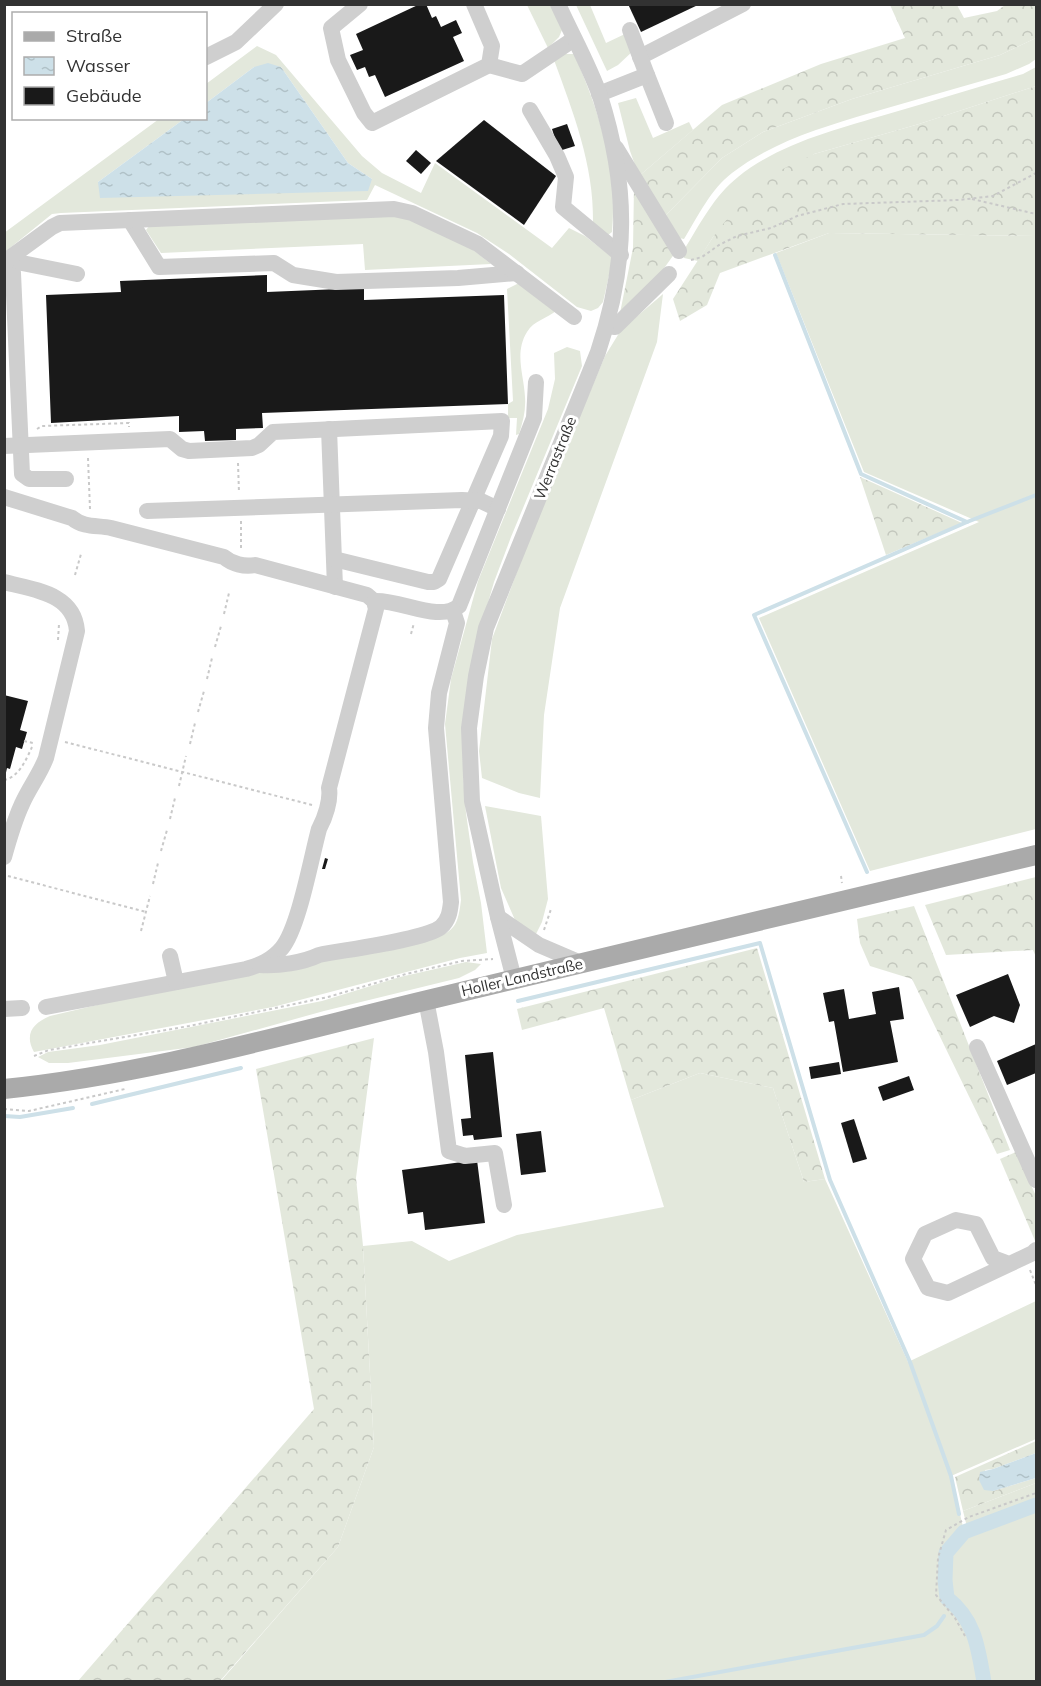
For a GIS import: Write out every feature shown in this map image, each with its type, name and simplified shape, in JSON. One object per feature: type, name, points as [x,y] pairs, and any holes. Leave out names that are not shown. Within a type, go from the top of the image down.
[{"type":"main road","name":"Holler Landstraße","points":[[4,1089],[65,1082],[183,1060],[581,963],[848,907],[1036,855]]},
{"type":"street","points":[[207,56],[236,42],[276,4]]},
{"type":"street","points":[[360,4],[331,28],[338,60],[364,113],[372,123],[489,65],[522,74],[574,39]]},
{"type":"street","points":[[474,4],[492,46],[489,65]]},
{"type":"street","name":"Werrastraße","points":[[514,979],[472,801],[469,728],[476,676],[486,628],[607,326],[621,255],[622,212],[613,142],[599,94],[558,4]]},
{"type":"street","points":[[640,57],[742,4]]},
{"type":"street","points":[[630,30],[666,123]]},
{"type":"street","points":[[599,94],[647,75]]},
{"type":"street","points":[[530,110],[557,156],[566,177],[563,207],[621,255]]},
{"type":"street","points":[[613,142],[679,251]]},
{"type":"street","points":[[7,260],[60,223],[403,210],[478,244],[574,317]]},
{"type":"street","points":[[130,220],[159,267],[274,263],[293,275],[336,282],[458,278],[517,273]]},
{"type":"street","points":[[7,260],[77,274]]},
{"type":"street","points":[[7,260],[13,273],[13,446],[25,477],[34,480],[66,479]]},
{"type":"street","points":[[607,326],[615,327],[669,274]]},
{"type":"street","points":[[374,601],[387,600],[437,613],[453,611],[459,606],[534,418],[536,382]]},
{"type":"street","points":[[13,446],[170,440],[189,451],[244,449],[259,446],[273,432],[502,421],[501,436],[439,579],[434,582],[424,582],[334,559]]},
{"type":"street","points":[[329,429],[335,587]]},
{"type":"street","points":[[4,497],[72,518],[77,522],[224,557],[237,564],[255,565],[367,595],[374,601],[376,609],[329,788],[330,794],[292,929],[282,948],[260,965]]},
{"type":"street","points":[[147,512],[473,501],[481,501],[498,508]]},
{"type":"street","points":[[4,582],[59,598],[72,611],[77,631],[46,758],[19,811],[4,858]]},
{"type":"street","points":[[46,1007],[260,965],[273,966],[311,959],[319,955],[425,935],[442,926],[450,912],[450,889],[436,728],[440,693],[457,623],[453,611]]},
{"type":"street","points":[[498,917],[539,945],[581,963]]},
{"type":"street","points":[[292,929],[298,943],[303,948],[319,955]]},
{"type":"street","points":[[170,956],[176,982]]},
{"type":"street","points":[[426,1000],[436,1052],[449,1151],[465,1156],[495,1153],[504,1205]]},
{"type":"street","points":[[4,1009],[22,1008]]},
{"type":"street","points":[[976,1047],[1036,1180]]},
{"type":"street","points":[[1009,1264],[993,1258],[976,1224],[956,1220],[926,1234],[913,1259],[928,1288],[948,1293],[1009,1264],[1036,1250]]},
{"type":"path","points":[[679,251],[690,260],[695,261],[737,236],[771,228],[797,216],[843,204],[993,196],[1036,173]]},
{"type":"path","points":[[968,199],[1036,214]]},
{"type":"path","points":[[88,449],[91,515]]},
{"type":"path","points":[[238,462],[240,502]]},
{"type":"path","points":[[240,514],[242,546],[240,554]]},
{"type":"path","points":[[75,575],[81,554]]},
{"type":"path","points":[[224,614],[229,592]]},
{"type":"path","points":[[56,650],[59,622]]},
{"type":"path","points":[[215,647],[221,626]]},
{"type":"path","points":[[411,634],[412,628]]},
{"type":"path","points":[[207,679],[212,658]]},
{"type":"path","points":[[198,712],[204,691]]},
{"type":"path","points":[[189,744],[195,723]]},
{"type":"path","points":[[4,780],[12,778],[19,771],[36,734]]},
{"type":"path","points":[[56,740],[326,809]]},
{"type":"path","points":[[24,741],[33,743]]},
{"type":"path","points":[[179,786],[186,756]]},
{"type":"path","points":[[170,819],[176,798]]},
{"type":"path","points":[[161,851],[167,830]]},
{"type":"path","points":[[153,884],[158,863]]},
{"type":"path","points":[[8,876],[146,912]]},
{"type":"path","points":[[141,931],[150,896]]},
{"type":"path","points":[[34,1056],[49,1050],[189,1026],[328,997],[406,974],[462,961],[509,957]]},
{"type":"path","points":[[965,1636],[955,1618],[936,1595],[938,1558],[946,1530],[969,1517],[1036,1493]]},
{"type":"green space","points":[[527,5],[551,5],[562,30],[559,37],[548,48]]},
{"type":"green space","points":[[576,5],[590,5],[606,43],[627,33],[634,50],[618,65],[607,71]]},
{"type":"green space","points":[[890,5],[957,5],[964,18],[997,11],[1005,5],[1036,5],[1036,38],[1000,55],[852,99],[763,132],[722,158],[666,215],[639,176],[722,105],[821,64],[905,38]]},
{"type":"green space","points":[[1036,38],[1036,59],[1006,74],[834,124],[781,144],[747,162],[724,179],[705,203],[684,239],[679,238],[666,215],[722,158],[763,132],[852,99],[1000,55]]},
{"type":"green space","points":[[257,46],[276,55],[362,156],[382,173],[421,193],[435,163],[552,248],[569,228],[585,236],[613,258],[603,302],[591,311],[577,307],[509,254],[477,233],[375,185],[367,200],[52,214],[5,252],[4,233],[158,120],[183,120],[98,182],[372,179],[348,163],[281,67],[254,67],[207,102],[207,83]]},
{"type":"green space","points":[[562,54],[574,54],[605,141],[613,209],[612,232],[608,235],[593,222],[586,159],[575,119],[554,60]]},
{"type":"green space","points":[[1036,67],[1036,86],[919,124],[814,154],[713,237],[698,261],[684,258],[684,250],[722,193],[738,177],[772,155],[810,138],[1023,74]]},
{"type":"green space","points":[[1036,86],[1036,236],[829,233],[720,273],[707,305],[680,321],[673,299],[713,237],[756,182],[814,154],[919,124]]},
{"type":"green space","points":[[636,98],[653,138],[689,122],[693,130],[639,176],[618,103]]},
{"type":"green space","points":[[634,187],[675,253],[657,278],[620,313],[633,248]]},
{"type":"green space","points":[[402,216],[472,249],[491,264],[365,270],[363,244],[161,253],[146,230],[150,225]]},
{"type":"green space","points":[[829,233],[1036,236],[1036,829],[870,871],[759,618],[979,522],[864,472],[776,253]]},
{"type":"green space","points":[[519,283],[557,310],[533,325],[523,340],[520,356],[525,407],[519,434],[516,435],[517,418],[508,418],[508,404],[513,401],[507,289]]},
{"type":"green space","points":[[663,294],[657,342],[560,608],[544,715],[540,798],[519,793],[482,778],[479,751],[492,639],[537,518],[605,356],[621,330]]},
{"type":"green space","points":[[567,347],[580,351],[582,366],[511,537],[494,582],[481,627],[463,775],[466,813],[487,953],[273,1007],[34,1052],[30,1040],[32,1030],[39,1022],[50,1016],[127,998],[432,939],[446,933],[454,926],[459,915],[461,900],[445,724],[451,679],[478,581],[548,409],[555,379],[554,353]]},
{"type":"green space","points":[[860,477],[962,523],[886,555]]},
{"type":"green space","points":[[485,806],[541,816],[548,899],[542,922],[535,936],[515,920],[501,888]]},
{"type":"green space","points":[[1036,877],[1036,957],[1033,950],[946,955],[925,905]]},
{"type":"green space","points":[[914,906],[1010,1150],[997,1154],[912,979],[870,966],[860,943],[857,919]]},
{"type":"green space","points":[[757,948],[825,1179],[804,1182],[773,1088],[700,1073],[631,1100],[604,1008],[522,1030],[517,1009]]},
{"type":"green space","points":[[466,962],[481,964],[475,970],[459,978],[324,1011],[194,1047],[68,1063],[49,1063],[38,1057],[48,1052],[100,1045],[322,1001],[400,977]]},
{"type":"green space","points":[[374,1038],[356,1178],[363,1246],[374,1447],[338,1547],[220,1681],[78,1681],[314,1409],[256,1069]]},
{"type":"green space","points":[[700,1073],[773,1088],[804,1182],[825,1179],[908,1362],[1036,1301],[1036,1439],[951,1476],[964,1531],[1036,1508],[1036,1681],[220,1682],[338,1547],[374,1447],[363,1246],[412,1241],[449,1261],[517,1235],[664,1207],[631,1100]]},
{"type":"green space","points":[[1016,1152],[1036,1196],[1036,1243],[1000,1159]]},
{"type":"green space","points":[[1036,1441],[1036,1453],[985,1470],[993,1491],[1036,1478],[1036,1483],[963,1511],[955,1477]]},
{"type":"green space","points":[[1036,1483],[1036,1502],[967,1527],[963,1511]]},
{"type":"water","points":[[268,63],[281,67],[348,163],[372,179],[368,191],[100,198],[98,182],[183,120],[207,120],[207,102],[254,67]]},
{"type":"water","points":[[1036,1453],[1036,1478],[993,1491],[984,1490],[979,1480],[980,1472]]},
{"type":"building","points":[[420,4],[426,4],[432,18],[436,16],[441,27],[456,20],[462,33],[453,37],[464,61],[385,97],[375,75],[369,77],[365,67],[357,70],[350,55],[363,50],[356,34]]},
{"type":"building","points":[[628,4],[700,4],[641,32]]},
{"type":"building","points":[[484,120],[556,176],[524,225],[436,161]]},
{"type":"building","points":[[567,124],[575,146],[559,151],[552,129]]},
{"type":"building","points":[[416,150],[431,163],[421,174],[406,161]]},
{"type":"building","points":[[267,275],[267,292],[364,288],[364,300],[504,295],[508,404],[262,413],[263,428],[236,429],[236,440],[205,441],[204,431],[179,432],[179,416],[51,423],[46,295],[121,292],[120,281]]},
{"type":"building","points":[[4,695],[28,701],[20,730],[27,732],[22,749],[16,747],[10,769],[7,768],[5,777]]},
{"type":"building","points":[[325,858],[328,859],[325,869],[322,869]]},
{"type":"building","points":[[1008,974],[1020,1005],[1014,1023],[994,1016],[970,1027],[956,995]]},
{"type":"building","points":[[899,987],[904,1019],[890,1021],[898,1062],[843,1072],[834,1021],[829,1022],[823,993],[844,989],[849,1019],[876,1014],[872,992]]},
{"type":"building","points":[[1036,1044],[1036,1073],[1007,1085],[997,1061]]},
{"type":"building","points":[[493,1052],[502,1137],[474,1140],[473,1135],[463,1136],[461,1119],[471,1118],[465,1055]]},
{"type":"building","points":[[839,1062],[841,1074],[811,1079],[809,1067]]},
{"type":"building","points":[[909,1076],[914,1090],[883,1101],[878,1087]]},
{"type":"building","points":[[854,1119],[867,1159],[853,1163],[841,1123]]},
{"type":"building","points":[[541,1131],[546,1172],[521,1175],[516,1134]]},
{"type":"building","points":[[477,1160],[485,1223],[425,1230],[423,1212],[408,1214],[402,1170]]},
{"type":"waterway","points":[[775,255],[861,474],[967,522],[1036,495]]},
{"type":"waterway","points":[[867,872],[754,615],[967,522]]},
{"type":"waterway","points":[[518,1001],[760,943],[830,1180],[910,1362],[951,1476],[959,1514]]},
{"type":"waterway","points":[[92,1104],[241,1068]]},
{"type":"waterway","points":[[4,1116],[20,1117],[73,1108]]},
{"type":"waterway","points":[[984,1682],[974,1635],[964,1615],[947,1598],[946,1553],[964,1532],[1036,1505]]},
{"type":"waterway","points":[[665,1682],[924,1635],[937,1626],[944,1616]]}]
